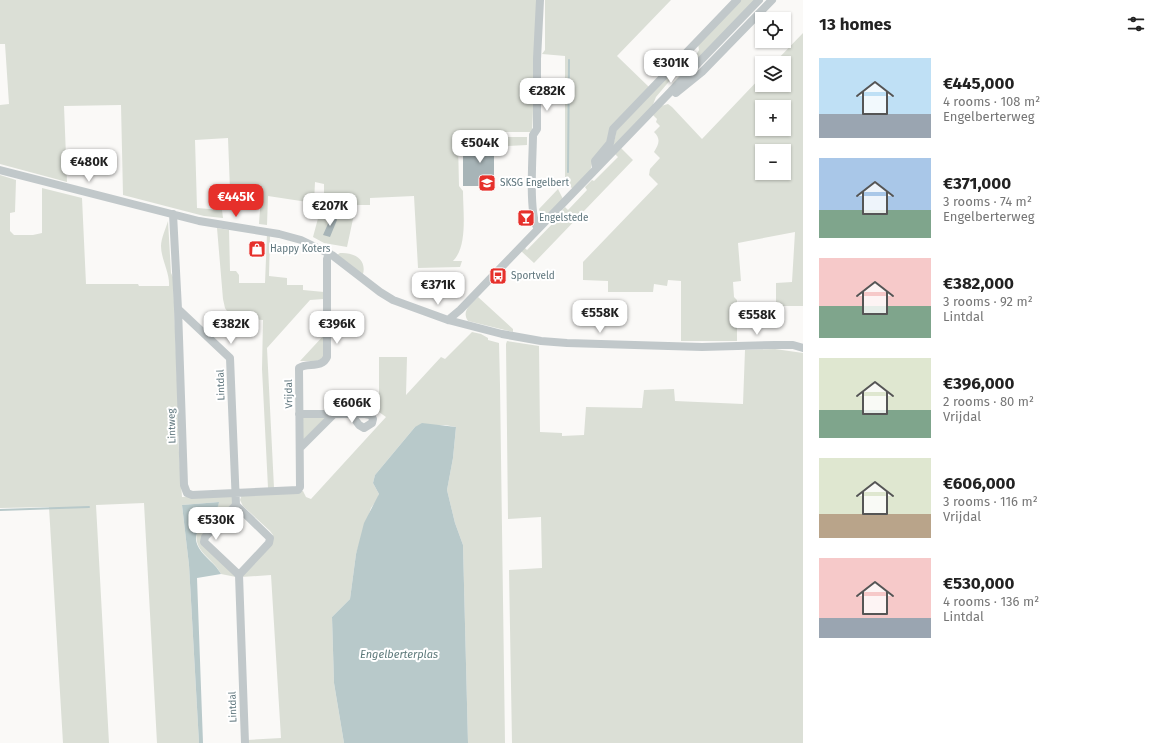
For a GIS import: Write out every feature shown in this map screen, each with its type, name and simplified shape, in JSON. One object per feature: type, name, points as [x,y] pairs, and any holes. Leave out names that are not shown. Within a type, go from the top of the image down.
[{"type":"street","points":[[538,229],[534,220],[532,174],[533,135],[537,129],[537,59],[540,0]]},
{"type":"street","points":[[596,168],[594,161],[610,143],[613,129],[737,0]]},
{"type":"street","points":[[448,320],[460,310],[758,0]]},
{"type":"street","points":[[672,90],[676,93],[702,72],[772,0]]},
{"type":"street","points":[[0,170],[80,192],[173,214],[225,226],[279,234],[301,240],[329,253],[380,292],[393,300],[448,320],[514,337],[567,343],[702,347],[775,344],[793,345],[803,348]]},
{"type":"street","points":[[173,214],[178,309]]},
{"type":"street","name":"Vrijdal","points":[[236,493],[298,490],[300,488],[299,368],[303,364],[320,364],[325,361],[327,357],[326,259],[329,253]]},
{"type":"street","name":"Lintdal","points":[[178,309],[230,358],[236,505]]},
{"type":"street","name":"Lintweg","points":[[178,309],[184,485],[187,493],[192,495],[236,493]]},
{"type":"street","points":[[460,310],[462,324]]},
{"type":"street","name":"Vrijdal","points":[[300,414],[351,414]]},
{"type":"street","points":[[300,448],[334,414]]},
{"type":"street","points":[[236,505],[270,538],[270,543],[239,575],[204,542],[205,537],[236,505]]},
{"type":"street","name":"Lintdal","points":[[239,575],[245,743]]},
{"type":"shaded area","points":[[0,0],[538,0],[532,132],[461,132],[461,141],[458,142],[459,186],[463,191],[464,228],[461,247],[458,255],[453,261],[462,261],[460,267],[418,268],[414,196],[370,198],[370,205],[356,205],[347,247],[324,243],[313,237],[324,196],[324,184],[315,182],[314,203],[268,196],[267,225],[259,224],[261,195],[230,190],[228,138],[195,140],[197,208],[222,210],[223,218],[204,216],[123,195],[121,105],[64,106],[67,182],[0,164],[0,105],[9,104],[5,44],[0,44]]},
{"type":"shaded area","points":[[545,0],[671,0],[617,56],[650,88],[610,131],[608,142],[593,159],[590,172],[573,189],[565,182],[565,56],[542,54],[545,50]]},
{"type":"shaded area","points":[[741,0],[755,0],[659,100],[696,55],[699,50],[698,44]]},
{"type":"shaded area","points":[[803,33],[803,306],[776,306],[776,283],[792,282],[795,232],[738,243],[741,281],[733,282],[734,297],[737,300],[737,341],[681,341],[681,281],[668,280],[667,286],[654,284],[653,292],[608,292],[608,281],[583,280],[583,262],[658,184],[649,175],[650,169],[660,158],[654,152],[657,146],[658,137],[654,132],[660,126],[656,122],[657,119],[653,115],[661,106],[668,104],[702,139],[755,83],[755,92],[791,92],[791,56],[781,56],[788,48],[791,48],[791,45]]},
{"type":"shaded area","points":[[692,51],[692,54],[656,97],[652,107],[611,150],[616,131]]},
{"type":"shaded area","points":[[508,137],[527,137],[527,145],[508,146]]},
{"type":"shaded area","points":[[621,148],[633,160],[534,263],[521,251],[524,247],[527,250],[557,219],[555,217],[565,207],[568,210],[587,190],[585,187],[592,180],[594,181],[618,157],[615,154]]},
{"type":"shaded area","points":[[0,175],[16,180],[15,212],[10,213],[10,231],[14,235],[33,235],[42,233],[42,188],[82,198],[86,284],[138,284],[139,286],[169,286],[168,276],[161,251],[161,243],[168,221],[171,273],[173,277],[179,431],[178,438],[182,497],[230,495],[233,498],[233,503],[203,536],[236,577],[221,574],[218,568],[204,554],[198,545],[197,532],[216,512],[219,502],[182,505],[189,565],[199,743],[157,743],[144,503],[96,505],[109,743],[63,743],[49,507],[0,508]]},
{"type":"shaded area","points":[[558,189],[563,199],[542,221],[539,209]]},
{"type":"shaded area","points":[[217,228],[229,230],[230,271],[236,271],[239,275],[239,283],[265,283],[267,234],[270,235],[269,276],[287,278],[287,285],[303,285],[303,290],[324,292],[324,299],[310,300],[267,348],[274,488],[268,488],[262,369],[263,320],[231,317],[225,308]]},
{"type":"shaded area","points":[[340,253],[354,255],[361,260],[364,269],[363,274],[362,275],[337,255]]},
{"type":"shaded area","points":[[478,297],[513,329],[513,332],[468,321],[466,311]]},
{"type":"shaded area","points":[[472,332],[481,334],[488,338],[488,340],[499,343],[505,743],[468,743],[463,545],[455,523],[447,490],[453,458],[456,427],[445,425],[415,427],[375,475],[373,483],[379,494],[377,500],[371,508],[356,554],[350,599],[332,617],[334,683],[344,743],[247,743],[247,740],[281,738],[271,575],[241,577],[273,535],[243,506],[240,500],[242,494],[303,491],[306,497],[311,499],[386,417],[379,412],[379,357],[407,357],[406,395],[441,357],[445,359]]},
{"type":"shaded area","points":[[325,334],[323,358],[317,361],[300,361]]},
{"type":"shaded area","points":[[507,341],[539,346],[540,432],[562,433],[562,436],[584,435],[586,407],[642,408],[644,390],[674,389],[675,401],[743,404],[745,350],[775,349],[803,353],[803,743],[512,743],[509,570],[542,568],[541,517],[508,519]]},
{"type":"shaded area","points":[[302,416],[326,417],[302,441]]},
{"type":"water","name":"Engelberterplas","points":[[422,423],[456,427],[453,458],[447,490],[455,523],[463,545],[468,743],[344,743],[334,683],[332,617],[350,599],[356,554],[364,523],[379,494],[373,483],[375,475],[415,427]]},
{"type":"water","points":[[219,502],[214,513],[199,530],[196,540],[200,550],[221,574],[197,578],[203,743],[199,743],[189,565],[182,505]]},
{"type":"building","points":[[488,140],[499,140],[500,150],[494,150],[494,186],[463,186],[463,145],[488,145]]},
{"type":"building","points":[[331,217],[336,217],[337,220],[330,237],[323,235]]},
{"type":"waterway","points":[[568,172],[569,60]]},
{"type":"waterway","points":[[0,510],[89,507]]},
{"type":"place","name":"SKSG Engelbert","points":[[487,183]]},
{"type":"place","name":"Engelstede","points":[[526,218]]},
{"type":"place","name":"Happy Koters","points":[[257,249]]},
{"type":"place","name":"Sportveld","points":[[498,276]]}]
